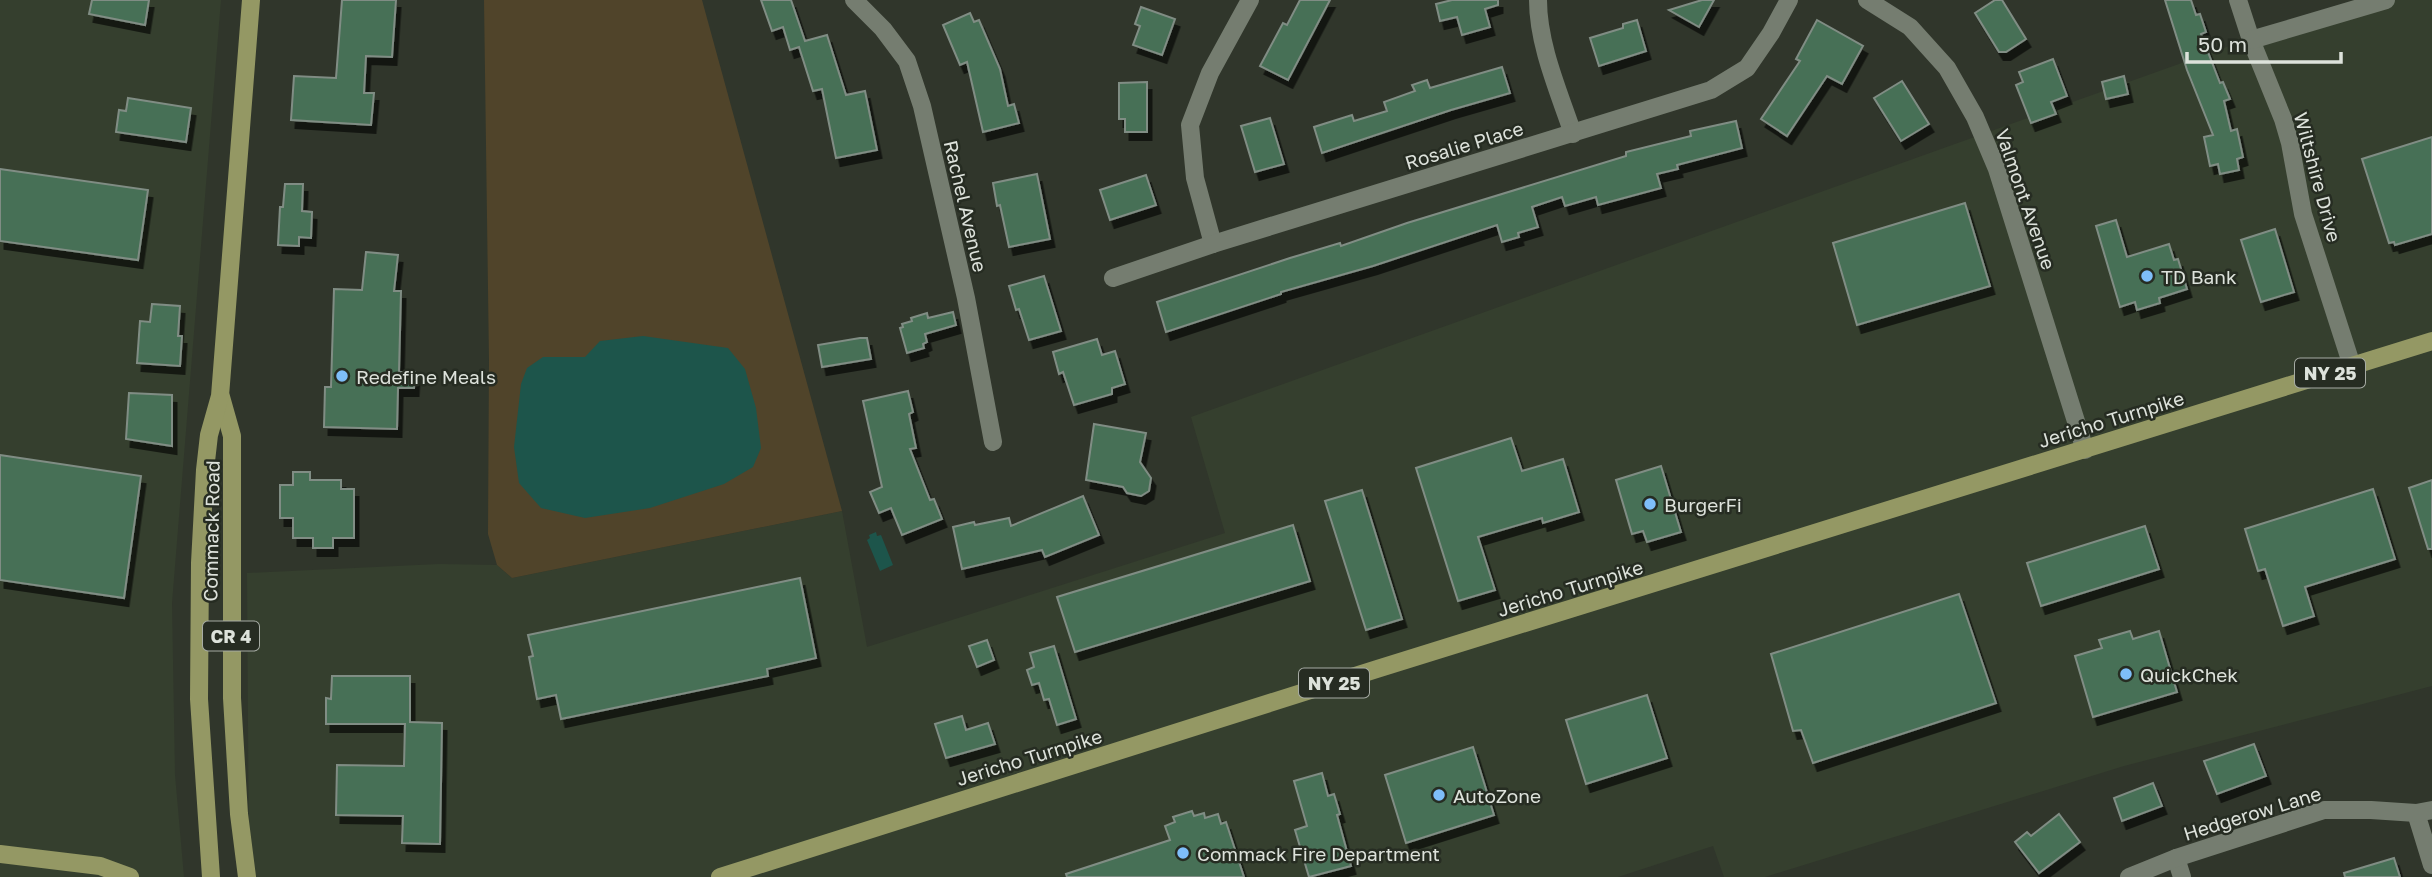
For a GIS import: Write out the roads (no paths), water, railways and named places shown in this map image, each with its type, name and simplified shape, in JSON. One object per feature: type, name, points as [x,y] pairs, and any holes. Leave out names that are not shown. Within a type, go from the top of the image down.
[{"type":"main road","name":"Commack Road","points":[[211,877],[199,699],[200,563],[209,435],[220,396],[251,0]]},
{"type":"main road","name":"Jericho Turnpike","points":[[720,877],[2432,341]]},
{"type":"main road","name":"Commack Road","points":[[220,396],[232,436],[232,698],[239,814],[247,877]]},
{"type":"main road","points":[[0,854],[100,866],[130,877]]},
{"type":"street","name":"Rachel Avenue","points":[[854,0],[883,29],[906,61],[922,106],[966,298],[993,442]]},
{"type":"street","points":[[1213,244],[1195,178],[1190,125],[1210,73],[1250,0]]},
{"type":"street","points":[[1538,0],[1548,57],[1573,134]]},
{"type":"street","name":"Rosalie Place","points":[[1114,278],[1213,244],[1711,90],[1747,68],[1789,0]]},
{"type":"street","name":"Valmont Avenue","points":[[1867,0],[1910,27],[1947,68],[1975,117],[1997,169],[2085,450]]},
{"type":"street","name":"Wiltshire Drive","points":[[2238,0],[2283,119],[2303,214],[2352,366]]},
{"type":"street","points":[[2251,40],[2386,0]]},
{"type":"street","name":"Hedgerow Lane","points":[[2129,877],[2176,858],[2324,810],[2424,812]]},
{"type":"street","points":[[2424,812],[2432,864]]},
{"type":"street","points":[[2176,858],[2182,877]]},
{"type":"water","points":[[643,336],[728,348],[745,369],[756,408],[761,448],[753,467],[724,484],[650,508],[585,518],[541,508],[519,483],[514,447],[521,384],[527,368],[543,357],[585,357],[600,341]]},
{"type":"water","points":[[876,532],[877,536],[881,535],[893,565],[880,571],[867,540],[869,535]]},
{"type":"place","name":"TD Bank","points":[[2147,276]]},
{"type":"place","name":"Redefine Meals","points":[[342,376]]},
{"type":"place","name":"BurgerFi","points":[[1650,504]]},
{"type":"place","name":"QuickChek","points":[[2126,674]]},
{"type":"place","name":"AutoZone","points":[[1439,795]]},
{"type":"place","name":"Commack Fire Department","points":[[1183,853]]}]
